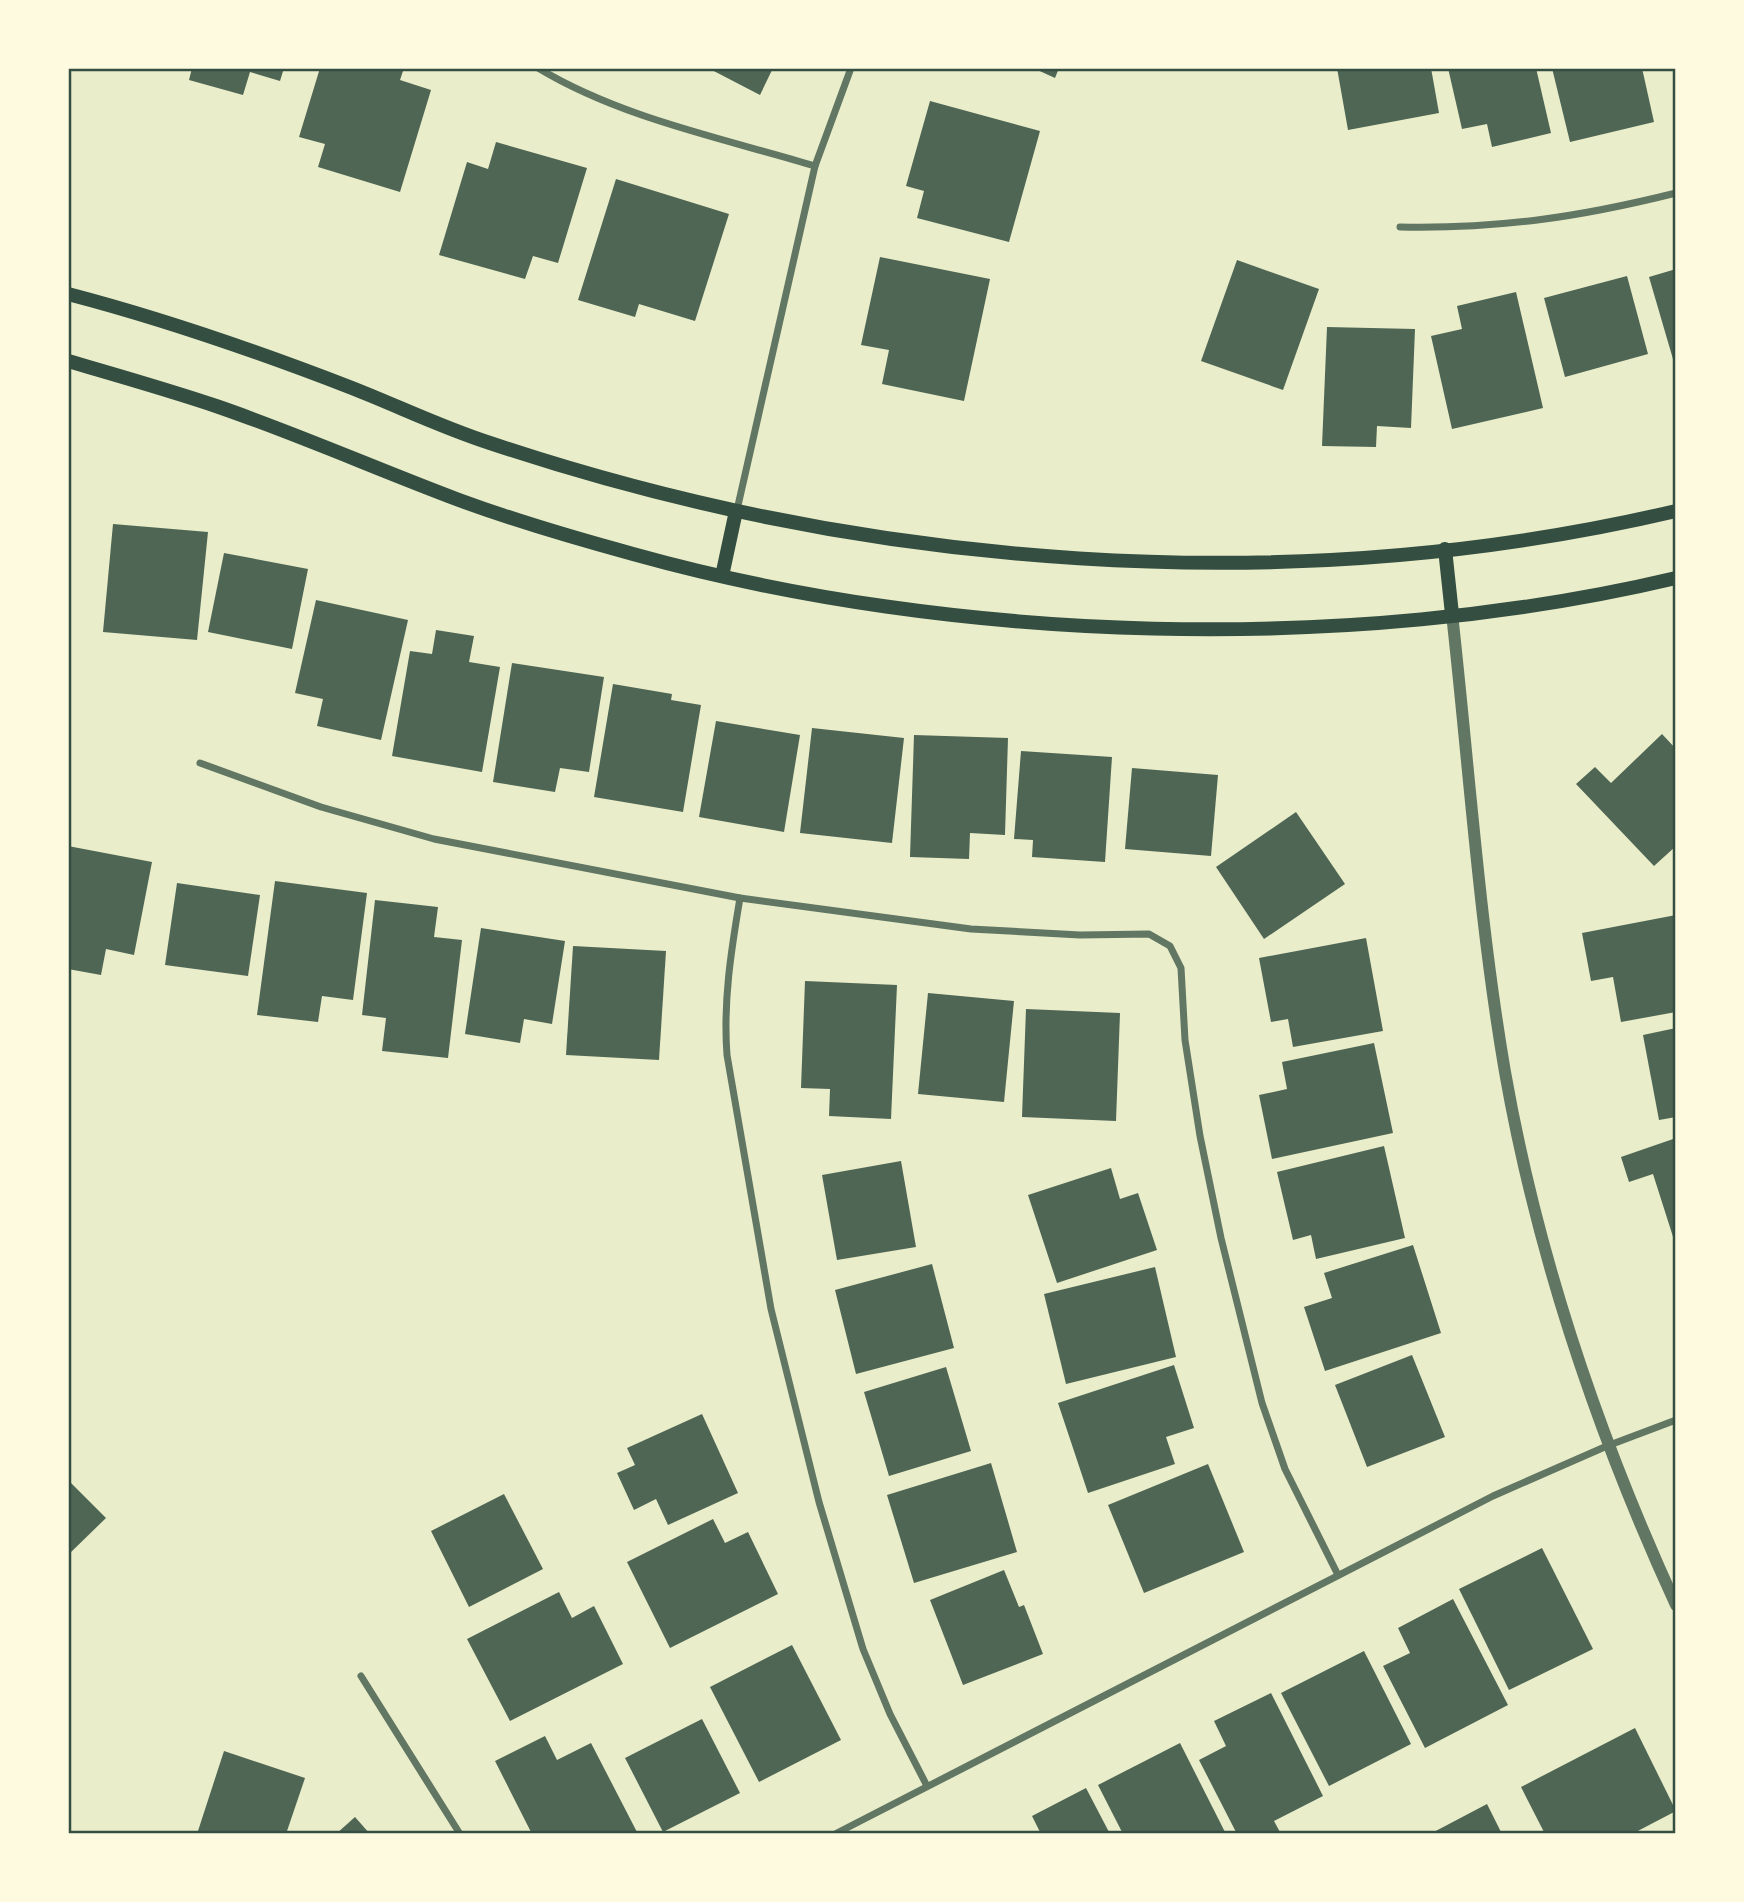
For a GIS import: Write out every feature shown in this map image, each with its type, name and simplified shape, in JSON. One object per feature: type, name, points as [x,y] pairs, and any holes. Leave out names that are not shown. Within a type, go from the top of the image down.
[{"type":"main road","points":[[68,295],[243,348],[487,442],[652,492],[851,533],[1075,560],[1206,562],[1358,556],[1445,549],[1535,537],[1676,511]]},
{"type":"main road","points":[[68,361],[220,408],[463,501],[548,529],[722,576],[827,597],[959,615],[1168,629],[1278,628],[1452,614],[1544,603],[1676,578]]},
{"type":"main road","points":[[722,576],[736,511]]},
{"type":"main road","points":[[1445,549],[1452,614]]},
{"type":"street","points":[[538,68],[590,95],[632,111],[814,166]]},
{"type":"street","points":[[736,511],[814,166],[851,68]]},
{"type":"street","points":[[1400,227],[1521,225],[1576,216],[1676,193]]},
{"type":"street","points":[[1452,614],[1505,1073],[1532,1199],[1562,1311],[1607,1446],[1676,1605]]},
{"type":"street","points":[[200,763],[321,807],[434,839],[740,898],[971,929],[1080,935],[1149,934],[1170,946],[1181,968],[1185,1040],[1203,1149],[1221,1238],[1259,1390],[1285,1469],[1338,1575]]},
{"type":"street","points":[[740,898],[724,1020],[727,1055],[771,1310],[819,1502],[863,1649],[890,1714],[927,1786]]},
{"type":"street","points":[[835,1834],[1493,1496],[1607,1446],[1676,1420]]},
{"type":"street","points":[[361,1676],[460,1834]]},
{"type":"building","points":[[192,68],[284,68],[280,81],[250,72],[243,95],[189,80]]},
{"type":"building","points":[[320,68],[404,68],[400,80],[431,90],[400,192],[318,167],[325,144],[299,137]]},
{"type":"building","points":[[708,68],[773,68],[760,95]]},
{"type":"building","points":[[1033,68],[1059,68],[1055,78]]},
{"type":"building","points":[[1337,68],[1431,68],[1439,113],[1348,130]]},
{"type":"building","points":[[1448,68],[1536,68],[1551,133],[1492,147],[1487,124],[1462,129]]},
{"type":"building","points":[[1552,68],[1642,68],[1654,122],[1570,142]]},
{"type":"building","points":[[930,101],[1040,131],[1009,242],[917,218],[924,191],[906,186]]},
{"type":"building","points":[[496,142],[587,168],[558,263],[533,256],[525,279],[439,255],[467,162],[488,169]]},
{"type":"building","points":[[616,179],[729,214],[695,321],[639,304],[635,317],[578,300]]},
{"type":"building","points":[[880,257],[990,279],[964,401],[882,384],[889,350],[861,345]]},
{"type":"building","points":[[1237,260],[1319,289],[1283,390],[1201,361]]},
{"type":"building","points":[[1676,269],[1676,366],[1675,366],[1649,277]]},
{"type":"building","points":[[1627,276],[1648,354],[1565,377],[1544,298]]},
{"type":"building","points":[[1516,292],[1543,408],[1452,429],[1431,336],[1462,329],[1457,306]]},
{"type":"building","points":[[1327,327],[1415,329],[1411,428],[1377,426],[1376,447],[1322,446]]},
{"type":"building","points":[[113,524],[208,532],[197,640],[103,632]]},
{"type":"building","points":[[224,553],[308,569],[292,649],[208,632]]},
{"type":"building","points":[[316,600],[408,620],[381,740],[317,726],[323,699],[295,693]]},
{"type":"building","points":[[436,630],[474,636],[469,662],[500,667],[482,772],[392,756],[410,651],[432,654]]},
{"type":"building","points":[[512,663],[604,677],[589,772],[560,768],[555,792],[493,782]]},
{"type":"building","points":[[613,684],[672,694],[671,700],[701,705],[683,812],[594,797]]},
{"type":"building","points":[[716,721],[800,735],[784,832],[699,817]]},
{"type":"building","points":[[812,728],[904,738],[892,843],[800,833]]},
{"type":"building","points":[[1662,734],[1676,749],[1676,846],[1654,866],[1576,784],[1595,767],[1611,783]]},
{"type":"building","points":[[914,735],[1008,738],[1005,835],[970,833],[969,859],[910,857]]},
{"type":"building","points":[[1021,751],[1112,757],[1105,862],[1032,857],[1033,840],[1014,839]]},
{"type":"building","points":[[1132,768],[1218,775],[1211,856],[1125,849]]},
{"type":"building","points":[[1296,812],[1345,884],[1264,939],[1216,867]]},
{"type":"building","points":[[68,846],[152,862],[134,955],[106,949],[101,975],[68,969]]},
{"type":"building","points":[[275,881],[367,893],[353,1000],[322,996],[318,1022],[257,1015]]},
{"type":"building","points":[[177,883],[260,895],[248,976],[165,965]]},
{"type":"building","points":[[375,900],[438,907],[434,937],[462,940],[448,1058],[382,1051],[386,1018],[362,1015]]},
{"type":"building","points":[[1676,915],[1676,1012],[1621,1022],[1613,977],[1591,981],[1582,933]]},
{"type":"building","points":[[481,928],[565,941],[552,1024],[524,1019],[520,1043],[465,1034]]},
{"type":"building","points":[[1366,938],[1383,1031],[1293,1047],[1288,1019],[1271,1022],[1259,958]]},
{"type":"building","points":[[573,946],[666,951],[659,1060],[566,1055]]},
{"type":"building","points":[[805,981],[897,985],[891,1119],[829,1116],[830,1089],[801,1088]]},
{"type":"building","points":[[928,993],[1014,1001],[1004,1102],[918,1094]]},
{"type":"building","points":[[1026,1009],[1120,1013],[1116,1121],[1022,1117]]},
{"type":"building","points":[[1676,1028],[1676,1117],[1659,1120],[1643,1035]]},
{"type":"building","points":[[1374,1043],[1393,1133],[1272,1159],[1259,1095],[1287,1089],[1282,1062]]},
{"type":"building","points":[[1676,1138],[1675,1243],[1653,1174],[1629,1182],[1621,1157]]},
{"type":"building","points":[[1384,1146],[1405,1238],[1316,1259],[1311,1235],[1293,1240],[1277,1172]]},
{"type":"building","points":[[901,1161],[916,1247],[837,1260],[822,1175]]},
{"type":"building","points":[[1111,1168],[1120,1199],[1138,1193],[1157,1250],[1057,1283],[1028,1195]]},
{"type":"building","points":[[1413,1245],[1441,1333],[1325,1371],[1304,1307],[1332,1298],[1324,1273]]},
{"type":"building","points":[[932,1264],[954,1348],[856,1374],[835,1290]]},
{"type":"building","points":[[1155,1267],[1176,1357],[1066,1384],[1044,1294]]},
{"type":"building","points":[[1412,1355],[1445,1437],[1367,1467],[1335,1385]]},
{"type":"building","points":[[1174,1365],[1194,1428],[1166,1437],[1175,1464],[1088,1493],[1058,1403]]},
{"type":"building","points":[[946,1367],[971,1451],[889,1476],[864,1392]]},
{"type":"building","points":[[702,1414],[738,1493],[668,1525],[656,1499],[634,1510],[617,1473],[635,1465],[627,1448]]},
{"type":"building","points":[[991,1463],[1017,1552],[914,1583],[887,1495]]},
{"type":"building","points":[[1208,1464],[1244,1552],[1144,1593],[1108,1505]]},
{"type":"building","points":[[68,1480],[106,1518],[68,1555]]},
{"type":"building","points":[[504,1494],[543,1569],[469,1607],[431,1531]]},
{"type":"building","points":[[713,1519],[725,1543],[748,1532],[778,1594],[670,1648],[627,1562]]},
{"type":"building","points":[[1542,1548],[1593,1649],[1509,1690],[1459,1589]]},
{"type":"building","points":[[1004,1570],[1019,1607],[1024,1605],[1043,1654],[963,1685],[930,1600]]},
{"type":"building","points":[[559,1592],[572,1618],[594,1606],[623,1664],[510,1721],[467,1639]]},
{"type":"building","points":[[1453,1599],[1508,1705],[1425,1748],[1383,1666],[1410,1653],[1398,1628]]},
{"type":"building","points":[[792,1645],[841,1740],[759,1782],[710,1687]]},
{"type":"building","points":[[1364,1651],[1411,1744],[1329,1786],[1281,1693]]},
{"type":"building","points":[[1271,1693],[1323,1796],[1274,1821],[1281,1834],[1237,1834],[1199,1760],[1226,1746],[1214,1721]]},
{"type":"building","points":[[702,1719],[740,1793],[663,1832],[625,1758]]},
{"type":"building","points":[[1635,1728],[1676,1811],[1632,1834],[1545,1834],[1521,1787]]},
{"type":"building","points":[[545,1736],[557,1760],[591,1743],[638,1834],[532,1834],[495,1761]]},
{"type":"building","points":[[1180,1743],[1226,1834],[1123,1834],[1098,1785]]},
{"type":"building","points":[[224,1751],[305,1778],[286,1834],[197,1834]]},
{"type":"building","points":[[1086,1788],[1110,1834],[1041,1834],[1032,1816]]},
{"type":"building","points":[[1487,1804],[1502,1834],[1430,1834]]},
{"type":"building","points":[[355,1817],[370,1834],[336,1834]]}]
